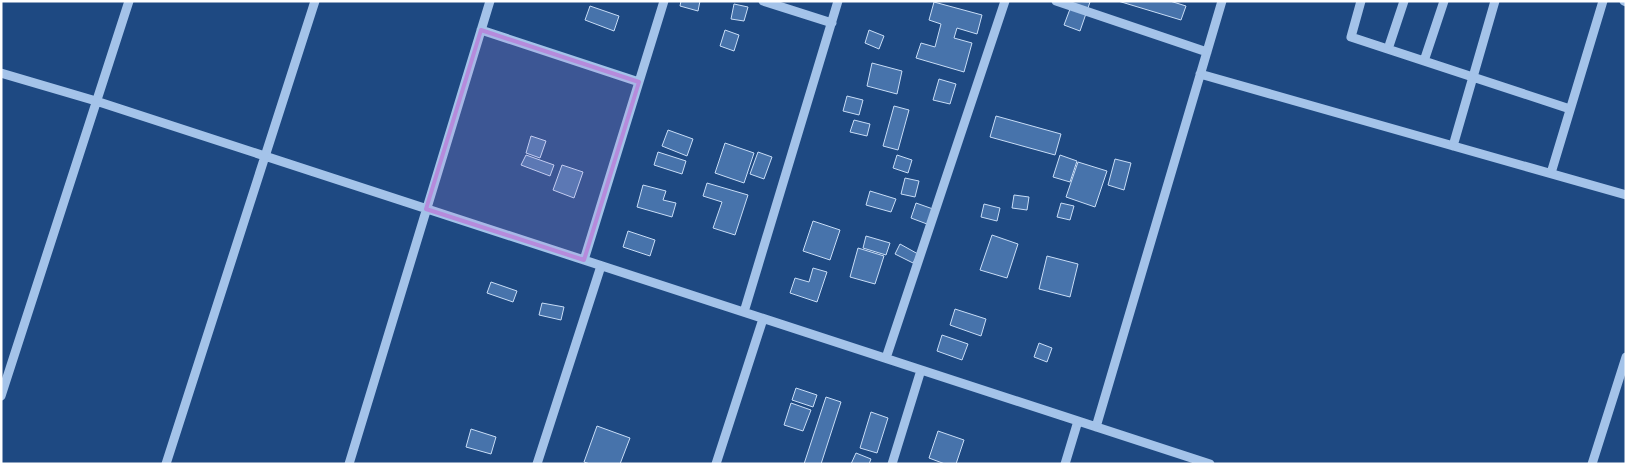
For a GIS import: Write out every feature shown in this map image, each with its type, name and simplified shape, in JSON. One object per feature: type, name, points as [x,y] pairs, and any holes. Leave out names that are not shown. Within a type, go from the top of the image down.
[{"type":"street","points":[[1,396],[129,1]]},
{"type":"street","points":[[166,464],[315,1]]},
{"type":"street","points":[[349,464],[490,1]]},
{"type":"street","points":[[584,260],[664,1]]},
{"type":"street","points":[[763,1],[832,23]]},
{"type":"street","points":[[744,312],[838,1]]},
{"type":"street","points":[[886,358],[1005,1]]},
{"type":"street","points":[[1056,1],[1207,52]]},
{"type":"street","points":[[1096,427],[1222,1]]},
{"type":"street","points":[[1361,1],[1351,37],[1570,109]]},
{"type":"street","points":[[1388,49],[1404,1]]},
{"type":"street","points":[[1424,61],[1444,1]]},
{"type":"street","points":[[1453,146],[1495,1]]},
{"type":"street","points":[[1550,173],[1603,1]]},
{"type":"street","points":[[481,30],[639,82]]},
{"type":"street","points":[[1,73],[96,101],[264,158],[1210,464]]},
{"type":"street","points":[[1200,74],[1626,195]]},
{"type":"street","points":[[537,464],[601,266]]},
{"type":"street","points":[[716,464],[762,319]]},
{"type":"street","points":[[1592,464],[1626,357]]},
{"type":"street","points":[[892,464],[921,370]]},
{"type":"street","points":[[1065,464],[1078,421]]},
{"type":"highlighted area","points":[[481,30],[639,82],[584,260],[426,209]]},
{"type":"building","points":[[681,1],[700,1],[698,11],[680,6]]},
{"type":"building","points":[[1073,1],[1090,2],[1080,31],[1064,25]]},
{"type":"building","points":[[1118,1],[1170,1],[1186,6],[1181,20]]},
{"type":"building","points":[[934,2],[982,15],[977,34],[957,28],[954,38],[972,43],[964,72],[916,58],[921,43],[935,47],[941,24],[929,20]]},
{"type":"building","points":[[734,4],[748,7],[744,21],[731,19]]},
{"type":"building","points":[[590,6],[619,16],[614,31],[585,20]]},
{"type":"building","points":[[725,30],[739,35],[734,51],[720,46]]},
{"type":"building","points":[[869,30],[884,36],[879,49],[865,43]]},
{"type":"building","points":[[872,63],[902,71],[897,94],[867,86]]},
{"type":"building","points":[[939,79],[956,84],[950,104],[933,100]]},
{"type":"building","points":[[847,96],[863,100],[859,115],[843,111]]},
{"type":"building","points":[[894,106],[909,110],[898,150],[883,146]]},
{"type":"building","points":[[996,116],[1061,134],[1055,155],[990,137]]},
{"type":"building","points":[[854,120],[870,124],[867,136],[850,132]]},
{"type":"building","points":[[668,130],[693,139],[687,156],[662,146]]},
{"type":"building","points":[[531,136],[546,141],[540,158],[526,153]]},
{"type":"building","points":[[725,143],[754,153],[744,183],[715,173]]},
{"type":"building","points":[[658,152],[686,161],[682,174],[654,165]]},
{"type":"building","points":[[758,152],[772,157],[764,179],[750,174]]},
{"type":"building","points":[[526,155],[554,165],[550,176],[521,165]]},
{"type":"building","points":[[897,155],[912,160],[908,173],[893,168]]},
{"type":"building","points":[[1060,155],[1077,161],[1070,182],[1053,177]]},
{"type":"building","points":[[1115,159],[1131,163],[1124,190],[1108,185]]},
{"type":"building","points":[[1078,162],[1107,171],[1095,207],[1066,197]]},
{"type":"building","points":[[562,165],[583,172],[574,198],[553,190]]},
{"type":"building","points":[[905,178],[919,181],[915,197],[901,194]]},
{"type":"building","points":[[707,183],[748,195],[735,235],[713,228],[722,202],[703,196]]},
{"type":"building","points":[[643,185],[666,191],[663,200],[676,203],[672,217],[637,207]]},
{"type":"building","points":[[870,191],[896,199],[891,212],[866,205]]},
{"type":"building","points":[[1014,195],[1029,197],[1027,210],[1012,208]]},
{"type":"building","points":[[916,203],[933,209],[927,224],[911,218]]},
{"type":"building","points":[[1061,203],[1074,206],[1070,220],[1057,217]]},
{"type":"building","points":[[984,204],[1000,208],[997,221],[981,217]]},
{"type":"building","points":[[813,221],[840,230],[830,260],[803,251]]},
{"type":"building","points":[[628,231],[655,240],[650,256],[623,247]]},
{"type":"building","points":[[992,235],[1018,244],[1007,278],[980,270]]},
{"type":"building","points":[[866,236],[890,243],[886,255],[863,248]]},
{"type":"building","points":[[900,244],[918,254],[913,263],[895,254]]},
{"type":"building","points":[[858,248],[884,256],[875,284],[850,277]]},
{"type":"building","points":[[1047,256],[1078,264],[1070,297],[1039,289]]},
{"type":"building","points":[[813,268],[827,272],[817,302],[790,293],[795,278],[809,282]]},
{"type":"building","points":[[491,282],[517,291],[513,302],[487,293]]},
{"type":"building","points":[[542,303],[564,307],[561,320],[539,315]]},
{"type":"building","points":[[955,309],[986,319],[981,336],[950,325]]},
{"type":"building","points":[[942,335],[968,344],[962,360],[937,351]]},
{"type":"building","points":[[1039,343],[1052,348],[1047,362],[1034,357]]},
{"type":"building","points":[[796,388],[817,395],[813,407],[792,400]]},
{"type":"building","points":[[826,397],[841,402],[821,464],[804,464]]},
{"type":"building","points":[[791,403],[811,410],[803,431],[784,425]]},
{"type":"building","points":[[871,412],[888,418],[877,453],[860,448]]},
{"type":"building","points":[[597,426],[630,438],[620,464],[590,464],[584,462]]},
{"type":"building","points":[[471,429],[496,437],[491,454],[466,447]]},
{"type":"building","points":[[938,431],[964,440],[956,464],[945,464],[929,458]]},
{"type":"building","points":[[856,453],[871,459],[869,464],[851,464]]}]
